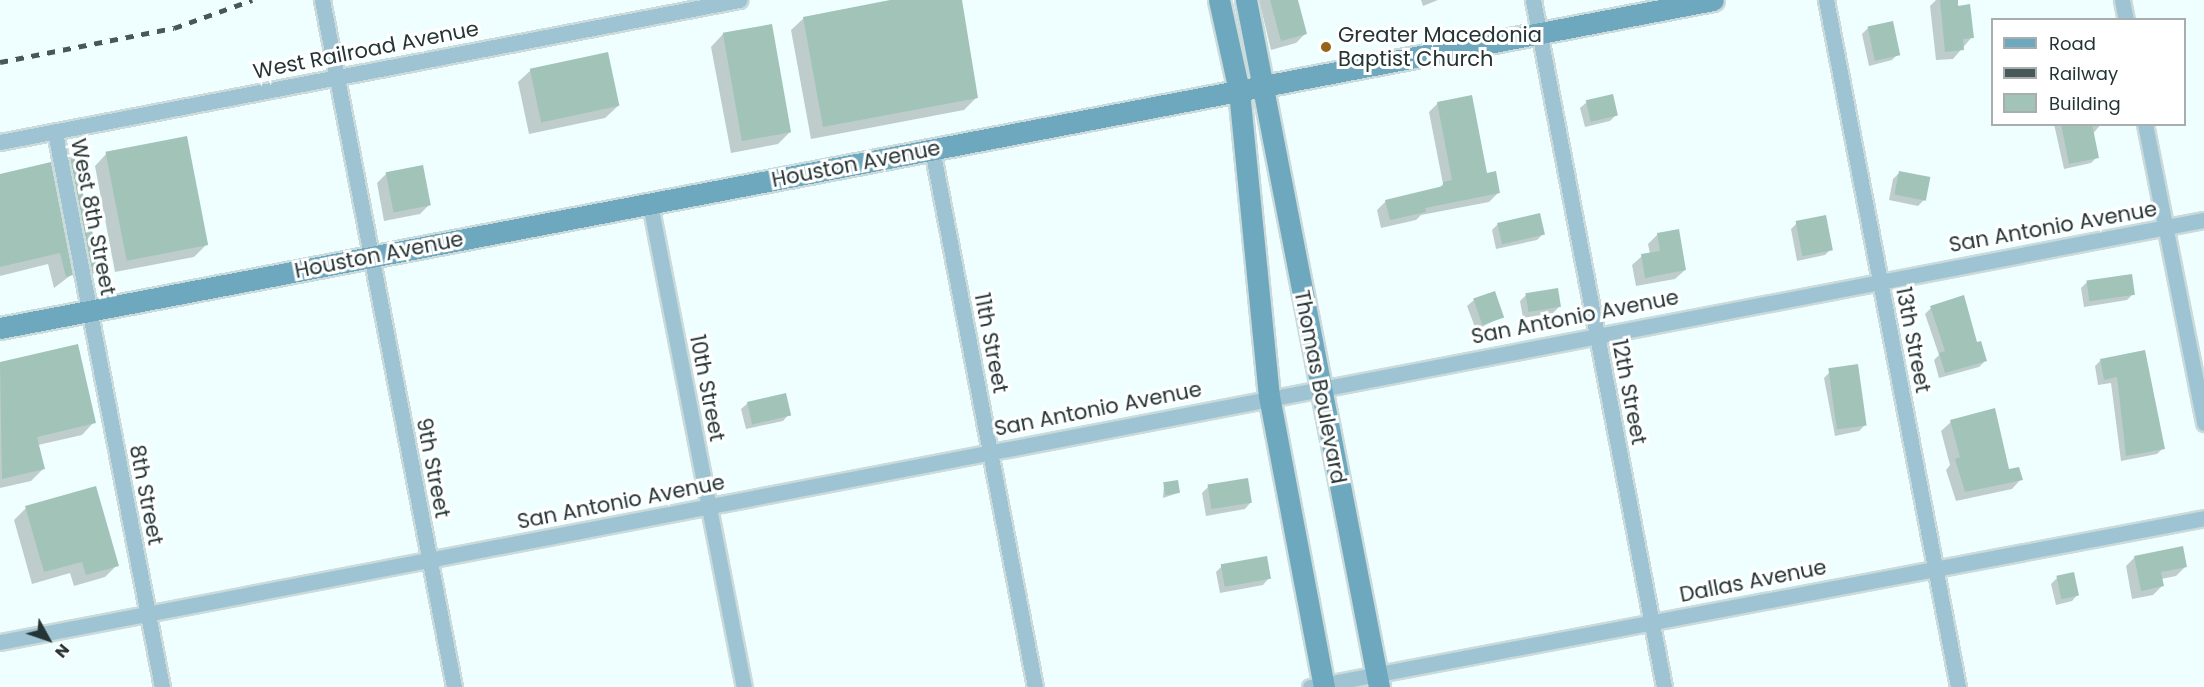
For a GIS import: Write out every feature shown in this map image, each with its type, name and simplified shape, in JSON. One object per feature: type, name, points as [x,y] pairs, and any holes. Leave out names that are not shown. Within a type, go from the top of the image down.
[{"type":"main road","name":"Thomas Boulevard","points":[[1219,0],[1239,91],[1269,396],[1319,686]]},
{"type":"main road","name":"Thomas Boulevard","points":[[1246,0],[1377,681]]},
{"type":"main road","name":"Houston Avenue","points":[[0,328],[1713,0]]},
{"type":"street","name":"9th Street","points":[[322,0],[454,687]]},
{"type":"street","name":"West Railroad Avenue","points":[[0,142],[739,0]]},
{"type":"street","name":"12th Street","points":[[1533,0],[1664,687]]},
{"type":"street","name":"13th Street","points":[[1826,0],[1958,687]]},
{"type":"street","points":[[2122,0],[2126,18]]},
{"type":"street","points":[[2145,126],[2204,423]]},
{"type":"street","name":"West 8th Street","points":[[55,132],[90,311]]},
{"type":"street","name":"11th Street","points":[[932,149],[1035,687]]},
{"type":"street","name":"10th Street","points":[[650,204],[744,687]]},
{"type":"street","name":"San Antonio Avenue","points":[[0,642],[709,507],[1320,386],[2204,220]]},
{"type":"street","name":"8th Street","points":[[90,311],[162,687]]},
{"type":"street","name":"Dallas Avenue","points":[[1319,686],[1377,681],[1652,622],[2204,518]]},
{"type":"building","points":[[890,0],[962,0],[978,98],[823,127],[803,17]]},
{"type":"building","points":[[1270,0],[1298,0],[1307,34],[1281,41]]},
{"type":"building","points":[[1940,0],[1958,0],[1958,6],[1970,4],[1974,38],[1963,39],[1964,50],[1945,52]]},
{"type":"building","points":[[1893,21],[1900,55],[1875,61],[1868,26]]},
{"type":"building","points":[[772,24],[791,132],[742,141],[723,33]]},
{"type":"building","points":[[608,52],[619,106],[541,122],[530,69]]},
{"type":"building","points":[[1613,94],[1618,115],[1591,122],[1586,100]]},
{"type":"building","points":[[1472,95],[1487,173],[1496,171],[1500,193],[1425,208],[1426,212],[1390,220],[1385,200],[1443,186],[1443,182],[1452,180],[1437,102]]},
{"type":"building","points":[[2061,126],[2092,126],[2099,158],[2069,164]]},
{"type":"building","points":[[187,136],[208,245],[127,261],[106,152]]},
{"type":"building","points":[[74,156],[101,268],[92,271],[70,157]]},
{"type":"building","points":[[51,162],[73,275],[66,277],[60,253],[0,267],[0,174]]},
{"type":"building","points":[[423,165],[431,205],[394,212],[386,172]]},
{"type":"building","points":[[1899,171],[1930,177],[1926,201],[1894,195]]},
{"type":"building","points":[[1540,213],[1545,234],[1502,244],[1497,223]]},
{"type":"building","points":[[1826,215],[1833,250],[1802,256],[1796,221]]},
{"type":"building","points":[[1679,229],[1686,270],[1645,278],[1641,254],[1660,251],[1657,233]]},
{"type":"building","points":[[2132,274],[2135,295],[2089,301],[2086,280]]},
{"type":"building","points":[[1558,288],[1561,307],[1528,312],[1525,293]]},
{"type":"building","points":[[1495,291],[1504,317],[1482,325],[1473,298]]},
{"type":"building","points":[[1964,295],[1977,342],[1981,341],[1987,361],[1945,373],[1939,353],[1945,351],[1930,306]]},
{"type":"building","points":[[78,344],[96,423],[37,437],[45,469],[2,479],[0,362]]},
{"type":"building","points":[[2145,350],[2165,449],[2126,456],[2117,377],[2104,380],[2100,359]]},
{"type":"building","points":[[1858,364],[1867,425],[1837,430],[1828,368]]},
{"type":"building","points":[[786,393],[791,415],[752,424],[747,402]]},
{"type":"building","points":[[1995,408],[2009,469],[2019,467],[2023,480],[1965,492],[1955,459],[1960,457],[1950,420]]},
{"type":"building","points":[[1248,478],[1252,503],[1211,509],[1208,484]]},
{"type":"building","points":[[1178,480],[1180,493],[1165,495],[1163,482]]},
{"type":"building","points":[[96,486],[119,566],[86,575],[82,562],[44,572],[25,506]]},
{"type":"building","points":[[2183,546],[2187,567],[2161,572],[2164,586],[2141,591],[2134,556]]},
{"type":"building","points":[[1267,556],[1271,579],[1225,587],[1221,564]]},
{"type":"building","points":[[2074,572],[2079,595],[2061,599],[2056,576]]},
{"type":"railway","points":[[0,62],[174,28],[252,0]]},
{"type":"place","name":"Greater Macedonia Baptist Church","points":[[1326,47]]}]
